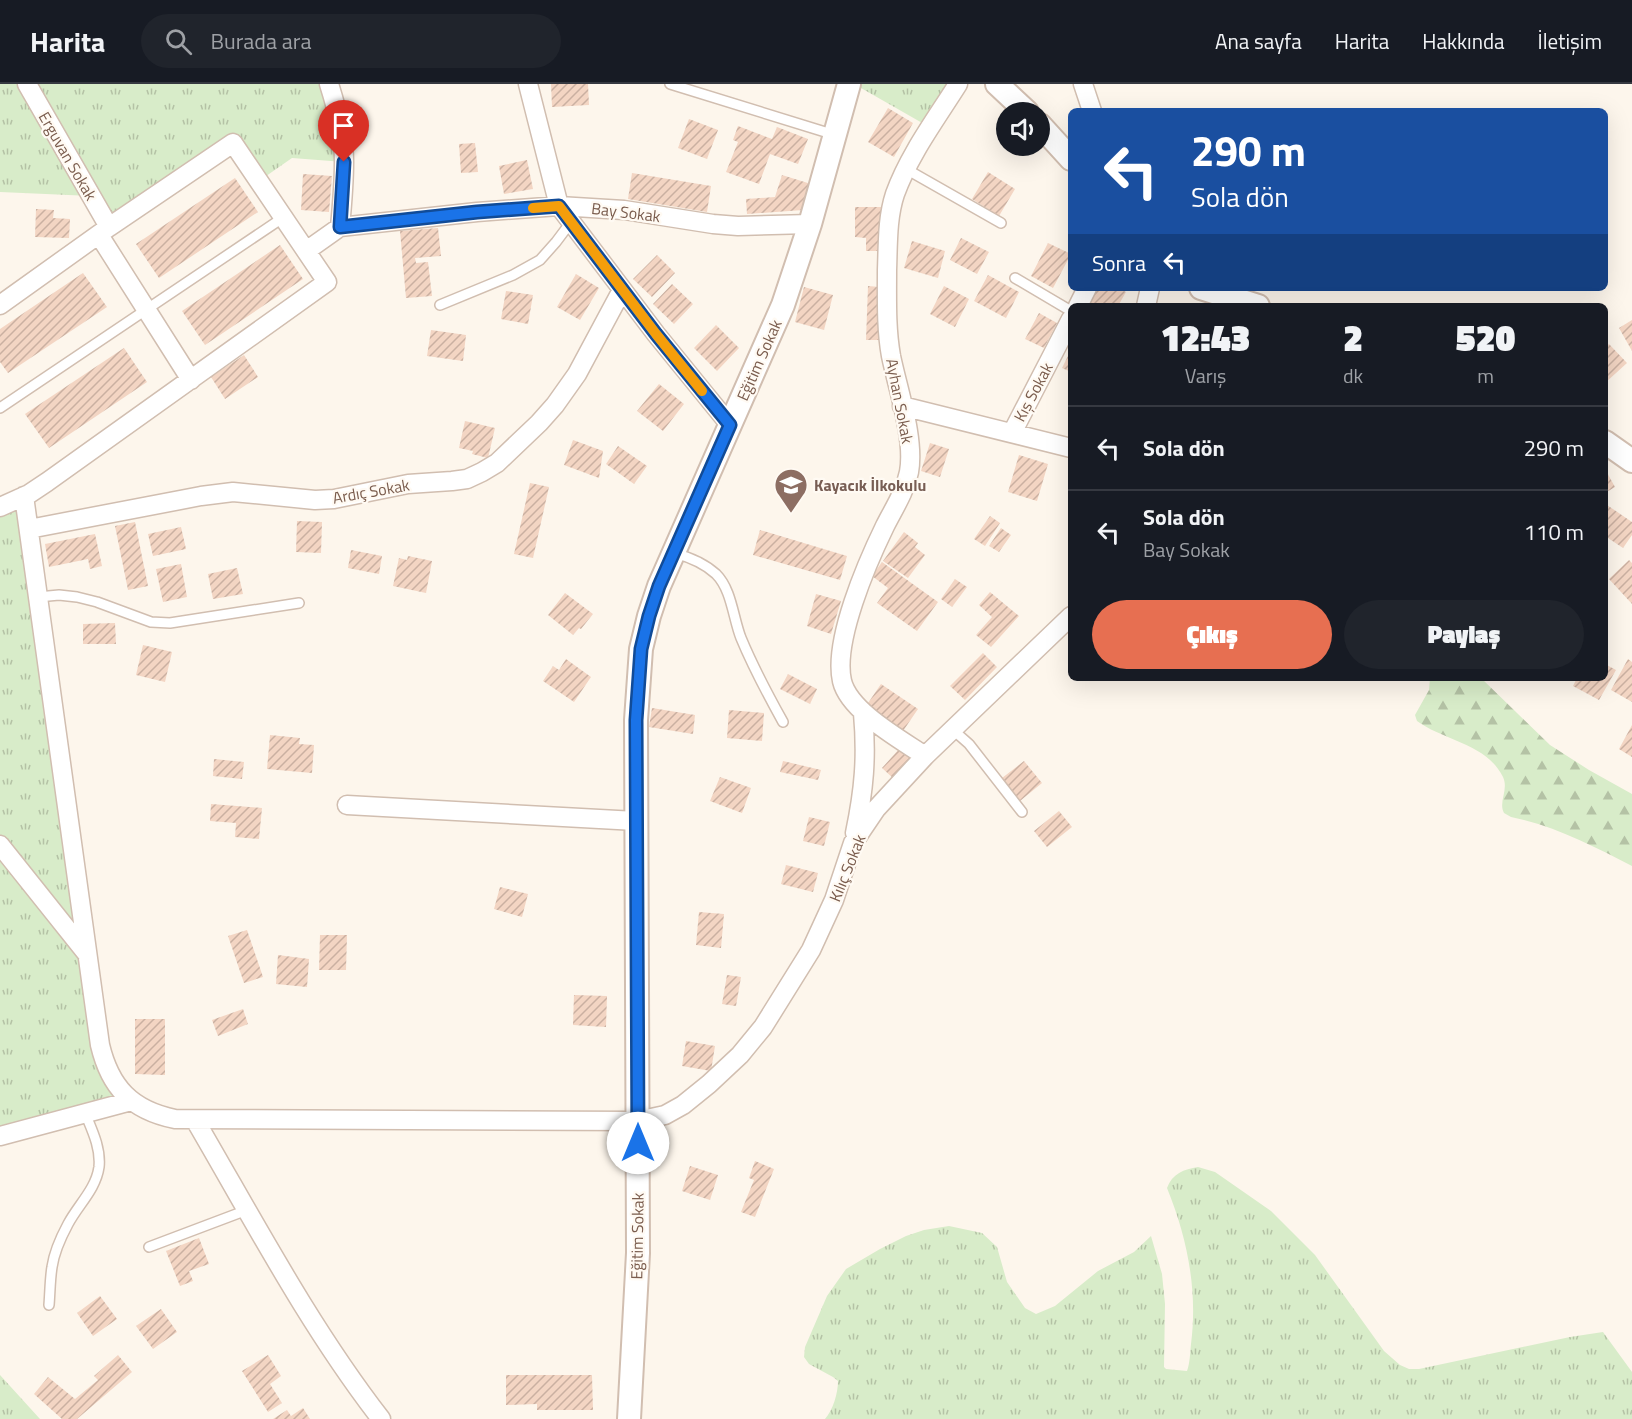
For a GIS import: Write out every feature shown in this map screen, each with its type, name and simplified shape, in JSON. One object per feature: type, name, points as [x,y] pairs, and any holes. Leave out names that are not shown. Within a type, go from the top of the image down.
[{"type":"street","name":"Erguvan Sokak","points":[[27,84],[146,310],[190,380]]},
{"type":"street","points":[[329,84],[343,145],[340,227]]},
{"type":"street","points":[[528,84],[559,206],[656,334],[730,425]]},
{"type":"street","name":"Eğitim Sokak","points":[[628,1419],[638,1253],[636,720],[641,649],[659,586],[783,305],[810,224],[849,84]]},
{"type":"street","name":"Ayhan Sokak","points":[[925,756],[863,713],[853,703],[842,683],[841,670],[847,626],[867,564],[905,487],[909,470],[909,437],[888,329],[889,231],[892,209],[895,195],[906,170],[958,84]]},
{"type":"street","points":[[997,84],[1016,102]]},
{"type":"street","points":[[1083,84],[1091,108]]},
{"type":"street","points":[[1050,136],[1068,156]]},
{"type":"street","points":[[0,305],[233,143],[327,282],[47,482],[0,507]]},
{"type":"street","name":"Bay Sokak","points":[[306,251],[340,227],[477,212],[559,206],[624,210],[703,223],[738,226],[810,224]]},
{"type":"street","name":"Ardıç Sokak","points":[[29,529],[233,492],[315,500],[334,499],[408,484],[467,479],[497,463],[555,405],[577,374],[622,290]]},
{"type":"street","points":[[1210,291],[1248,303]]},
{"type":"street","name":"Kış Sokak","points":[[1011,433],[1068,325]]},
{"type":"street","points":[[902,406],[1068,447]]},
{"type":"street","points":[[1608,444],[1632,460]]},
{"type":"street","points":[[0,1136],[131,1101],[113,1080],[105,1064],[100,1045],[24,496]]},
{"type":"street","name":"Kılıç Sokak","points":[[131,1101],[161,1116],[195,1120],[638,1121],[665,1115],[683,1105],[709,1084],[740,1055],[763,1027],[811,950],[838,889],[853,843],[876,809],[952,729],[1068,619]]},
{"type":"street","points":[[853,843],[866,760],[863,713]]},
{"type":"street","points":[[347,805],[636,821]]},
{"type":"street","points":[[0,845],[88,956]]},
{"type":"street","points":[[195,1120],[321,1333],[381,1419]]},
{"type":"lane","points":[[670,84],[835,135]]},
{"type":"lane","points":[[906,170],[1001,223]]},
{"type":"lane","points":[[0,408],[284,218]]},
{"type":"lane","points":[[440,305],[504,279],[540,260],[571,222]]},
{"type":"lane","points":[[1015,278],[1068,309]]},
{"type":"lane","points":[[674,553],[704,565],[724,584],[741,637],[761,682],[783,722]]},
{"type":"lane","points":[[38,597],[58,595],[77,597],[151,622],[170,623],[299,603]]},
{"type":"lane","points":[[952,729],[969,744],[1022,812]]},
{"type":"lane","points":[[49,1305],[52,1267],[58,1246],[71,1219],[93,1185],[99,1165],[97,1144],[85,1113]]},
{"type":"lane","points":[[148,1247],[248,1210]]},
{"type":"green space","points":[[0,84],[329,84],[344,162],[292,158],[259,181],[233,143],[109,227],[91,196],[0,192]]},
{"type":"green space","points":[[854,84],[958,84],[931,128]]},
{"type":"green space","points":[[24,496],[100,1045],[131,1101],[0,1136],[0,507]]},
{"type":"green space","points":[[1430,681],[1484,681],[1550,745],[1632,794],[1632,866],[1573,837],[1504,813],[1502,805],[1505,782],[1496,766],[1475,750],[1417,721],[1415,715],[1429,690]]},
{"type":"green space","points":[[1198,1167],[1215,1172],[1271,1211],[1315,1255],[1384,1351],[1400,1365],[1409,1369],[1419,1369],[1603,1332],[1632,1372],[1632,1419],[825,1419],[834,1401],[838,1381],[809,1364],[804,1357],[805,1347],[827,1296],[846,1269],[880,1249],[924,1230],[949,1226],[982,1233],[997,1247],[1007,1282],[1025,1308],[1036,1314],[1055,1306],[1098,1271],[1134,1252],[1151,1236],[1162,1274],[1165,1304],[1164,1367],[1187,1371],[1193,1324],[1192,1284],[1180,1225],[1167,1188],[1179,1173]]},
{"type":"green space","points":[[0,1375],[40,1419],[0,1419]]},
{"type":"building","points":[[551,84],[588,84],[589,105],[552,107]]},
{"type":"building","points":[[888,108],[913,123],[894,157],[868,142]]},
{"type":"building","points":[[689,119],[718,130],[707,159],[678,148]]},
{"type":"building","points":[[738,126],[772,139],[777,127],[808,139],[798,164],[770,154],[759,184],[726,172],[738,142],[733,140]]},
{"type":"building","points":[[475,143],[478,172],[461,173],[459,144]]},
{"type":"building","points":[[527,160],[533,189],[504,194],[499,166]]},
{"type":"building","points":[[988,172],[1015,189],[999,216],[972,199]]},
{"type":"building","points":[[632,173],[711,186],[707,212],[628,199]]},
{"type":"building","points":[[303,174],[332,176],[329,212],[301,210]]},
{"type":"building","points":[[782,175],[811,184],[803,210],[747,214],[746,199],[775,197]]},
{"type":"building","points":[[235,178],[258,212],[159,278],[136,244]]},
{"type":"building","points":[[855,207],[882,207],[883,251],[866,251],[866,238],[855,237]]},
{"type":"building","points":[[36,209],[54,210],[53,218],[70,219],[69,238],[35,237]]},
{"type":"building","points":[[438,228],[441,256],[415,258],[416,263],[428,262],[432,296],[406,298],[400,231]]},
{"type":"building","points":[[961,238],[989,252],[977,274],[950,260]]},
{"type":"building","points":[[912,241],[945,251],[938,278],[904,268]]},
{"type":"building","points":[[1048,243],[1068,253],[1068,260],[1053,288],[1031,276]]},
{"type":"building","points":[[280,245],[303,279],[205,345],[182,311]]},
{"type":"building","points":[[657,255],[675,273],[652,297],[633,279]]},
{"type":"building","points":[[83,273],[107,307],[8,373],[0,362],[0,329]]},
{"type":"building","points":[[576,274],[599,288],[580,320],[557,307]]},
{"type":"building","points":[[988,275],[1019,292],[1006,318],[974,301]]},
{"type":"building","points":[[672,284],[693,304],[674,324],[653,304]]},
{"type":"building","points":[[868,286],[880,287],[879,340],[866,340]]},
{"type":"building","points":[[944,286],[969,299],[955,327],[930,314]]},
{"type":"building","points":[[804,287],[833,295],[824,330],[795,322]]},
{"type":"building","points":[[506,291],[533,295],[528,324],[501,319]]},
{"type":"building","points":[[1094,291],[1126,292],[1120,303],[1088,303]]},
{"type":"building","points":[[1039,313],[1057,323],[1044,348],[1025,339]]},
{"type":"building","points":[[1632,320],[1632,351],[1619,328]]},
{"type":"building","points":[[716,325],[739,348],[717,371],[694,348]]},
{"type":"building","points":[[431,330],[466,335],[463,361],[427,356]]},
{"type":"building","points":[[1608,345],[1627,363],[1608,380]]},
{"type":"building","points":[[124,348],[147,382],[49,448],[25,414]]},
{"type":"building","points":[[244,355],[258,377],[225,399],[211,377]]},
{"type":"building","points":[[1068,356],[1068,371],[1062,368]]},
{"type":"building","points":[[659,384],[684,404],[663,431],[637,411]]},
{"type":"building","points":[[465,421],[495,428],[488,458],[459,448]]},
{"type":"building","points":[[573,440],[603,451],[599,478],[564,465]]},
{"type":"building","points":[[930,443],[949,449],[940,477],[921,471]]},
{"type":"building","points":[[618,446],[647,466],[634,484],[606,464]]},
{"type":"building","points":[[1019,455],[1048,464],[1037,501],[1008,492]]},
{"type":"building","points":[[1608,474],[1615,487],[1608,491]]},
{"type":"building","points":[[530,483],[549,487],[533,558],[514,554]]},
{"type":"building","points":[[1608,506],[1632,522],[1632,535],[1623,548],[1608,538]]},
{"type":"building","points":[[990,516],[1000,523],[985,546],[974,539]]},
{"type":"building","points":[[297,521],[322,522],[321,553],[296,552]]},
{"type":"building","points":[[135,522],[148,586],[128,590],[115,526]]},
{"type":"building","points":[[181,527],[186,549],[153,556],[148,534]]},
{"type":"building","points":[[1001,528],[1011,535],[999,552],[989,546]]},
{"type":"building","points":[[760,530],[847,556],[840,580],[753,555]]},
{"type":"building","points":[[904,532],[918,543],[915,547],[925,555],[908,578],[883,561]]},
{"type":"building","points":[[95,534],[102,566],[90,569],[88,559],[49,567],[45,544]]},
{"type":"building","points":[[351,550],[382,556],[379,574],[348,568]]},
{"type":"building","points":[[408,556],[432,561],[426,593],[393,586],[399,558],[407,560]]},
{"type":"building","points":[[1629,560],[1632,563],[1632,604],[1609,579]]},
{"type":"building","points":[[882,562],[938,602],[917,631],[877,603],[888,588],[872,576]]},
{"type":"building","points":[[181,564],[187,597],[163,602],[156,569]]},
{"type":"building","points":[[237,568],[243,594],[213,599],[208,574]]},
{"type":"building","points":[[955,579],[967,587],[952,607],[941,599]]},
{"type":"building","points":[[990,592],[1019,616],[991,647],[976,635],[992,617],[979,605]]},
{"type":"building","points":[[565,593],[593,614],[573,635],[548,615]]},
{"type":"building","points":[[816,594],[841,601],[831,634],[807,626]]},
{"type":"building","points":[[115,623],[116,644],[83,644],[83,624]]},
{"type":"building","points":[[143,645],[172,652],[165,682],[136,675]]},
{"type":"building","points":[[983,653],[997,667],[965,700],[950,686]]},
{"type":"building","points":[[566,659],[591,677],[574,702],[543,681],[553,666],[559,670]]},
{"type":"building","points":[[1628,659],[1632,662],[1632,702],[1611,690]]},
{"type":"building","points":[[1608,666],[1616,670],[1599,700],[1573,686],[1576,681],[1608,681]]},
{"type":"building","points":[[788,674],[817,689],[810,704],[780,689]]},
{"type":"building","points":[[881,684],[918,709],[903,731],[866,706]]},
{"type":"building","points":[[652,708],[695,715],[693,734],[649,727]]},
{"type":"building","points":[[729,710],[764,713],[762,741],[727,738]]},
{"type":"building","points":[[1632,725],[1632,757],[1619,749]]},
{"type":"building","points":[[270,735],[300,738],[299,744],[314,745],[312,773],[267,769]]},
{"type":"building","points":[[900,748],[912,758],[894,779],[882,768]]},
{"type":"building","points":[[214,759],[244,762],[242,779],[213,776]]},
{"type":"building","points":[[783,761],[821,770],[818,780],[780,772]]},
{"type":"building","points":[[1024,761],[1042,783],[1020,801],[1002,778]]},
{"type":"building","points":[[720,777],[751,788],[742,813],[710,801]]},
{"type":"building","points":[[211,804],[262,808],[259,839],[235,837],[236,823],[210,821]]},
{"type":"building","points":[[1059,811],[1072,827],[1047,847],[1034,831]]},
{"type":"building","points":[[809,817],[830,822],[824,846],[803,841]]},
{"type":"building","points":[[786,865],[818,873],[813,892],[781,884]]},
{"type":"building","points":[[500,887],[528,894],[522,917],[494,909]]},
{"type":"building","points":[[699,912],[724,914],[721,948],[696,945]]},
{"type":"building","points":[[247,930],[263,977],[244,983],[228,936]]},
{"type":"building","points":[[320,935],[347,935],[346,970],[319,970]]},
{"type":"building","points":[[278,955],[309,959],[307,987],[276,984]]},
{"type":"building","points":[[727,975],[741,977],[736,1006],[722,1004]]},
{"type":"building","points":[[574,995],[607,996],[606,1027],[573,1025]]},
{"type":"building","points":[[243,1009],[248,1024],[218,1036],[212,1020]]},
{"type":"building","points":[[135,1019],[165,1019],[165,1075],[135,1074]]},
{"type":"building","points":[[686,1041],[715,1046],[711,1071],[682,1066]]},
{"type":"building","points":[[755,1161],[774,1169],[755,1217],[741,1212],[754,1180],[749,1178]]},
{"type":"building","points":[[690,1166],[718,1175],[710,1200],[682,1191]]},
{"type":"building","points":[[199,1238],[209,1264],[189,1271],[193,1281],[180,1286],[166,1251]]},
{"type":"building","points":[[100,1296],[117,1319],[93,1336],[77,1313]]},
{"type":"building","points":[[161,1309],[177,1332],[153,1349],[136,1326]]},
{"type":"building","points":[[118,1355],[132,1372],[77,1419],[62,1419],[34,1394],[48,1377],[75,1399],[98,1380],[94,1376]]},
{"type":"building","points":[[268,1355],[281,1376],[270,1384],[282,1403],[268,1412],[242,1371]]},
{"type":"building","points":[[506,1375],[592,1375],[593,1410],[537,1410],[537,1404],[506,1405]]},
{"type":"building","points":[[303,1408],[310,1419],[273,1419],[287,1410],[291,1416]]},
{"type":"slow traffic","points":[[533,208],[559,206],[702,391]]},
{"type":"place","name":"Kayacık İlkokulu","points":[[791,514]]},
{"type":"route","points":[[344,162],[340,227],[477,212],[559,206],[656,334],[730,425],[659,586],[641,649],[636,720],[638,1143]]}]
